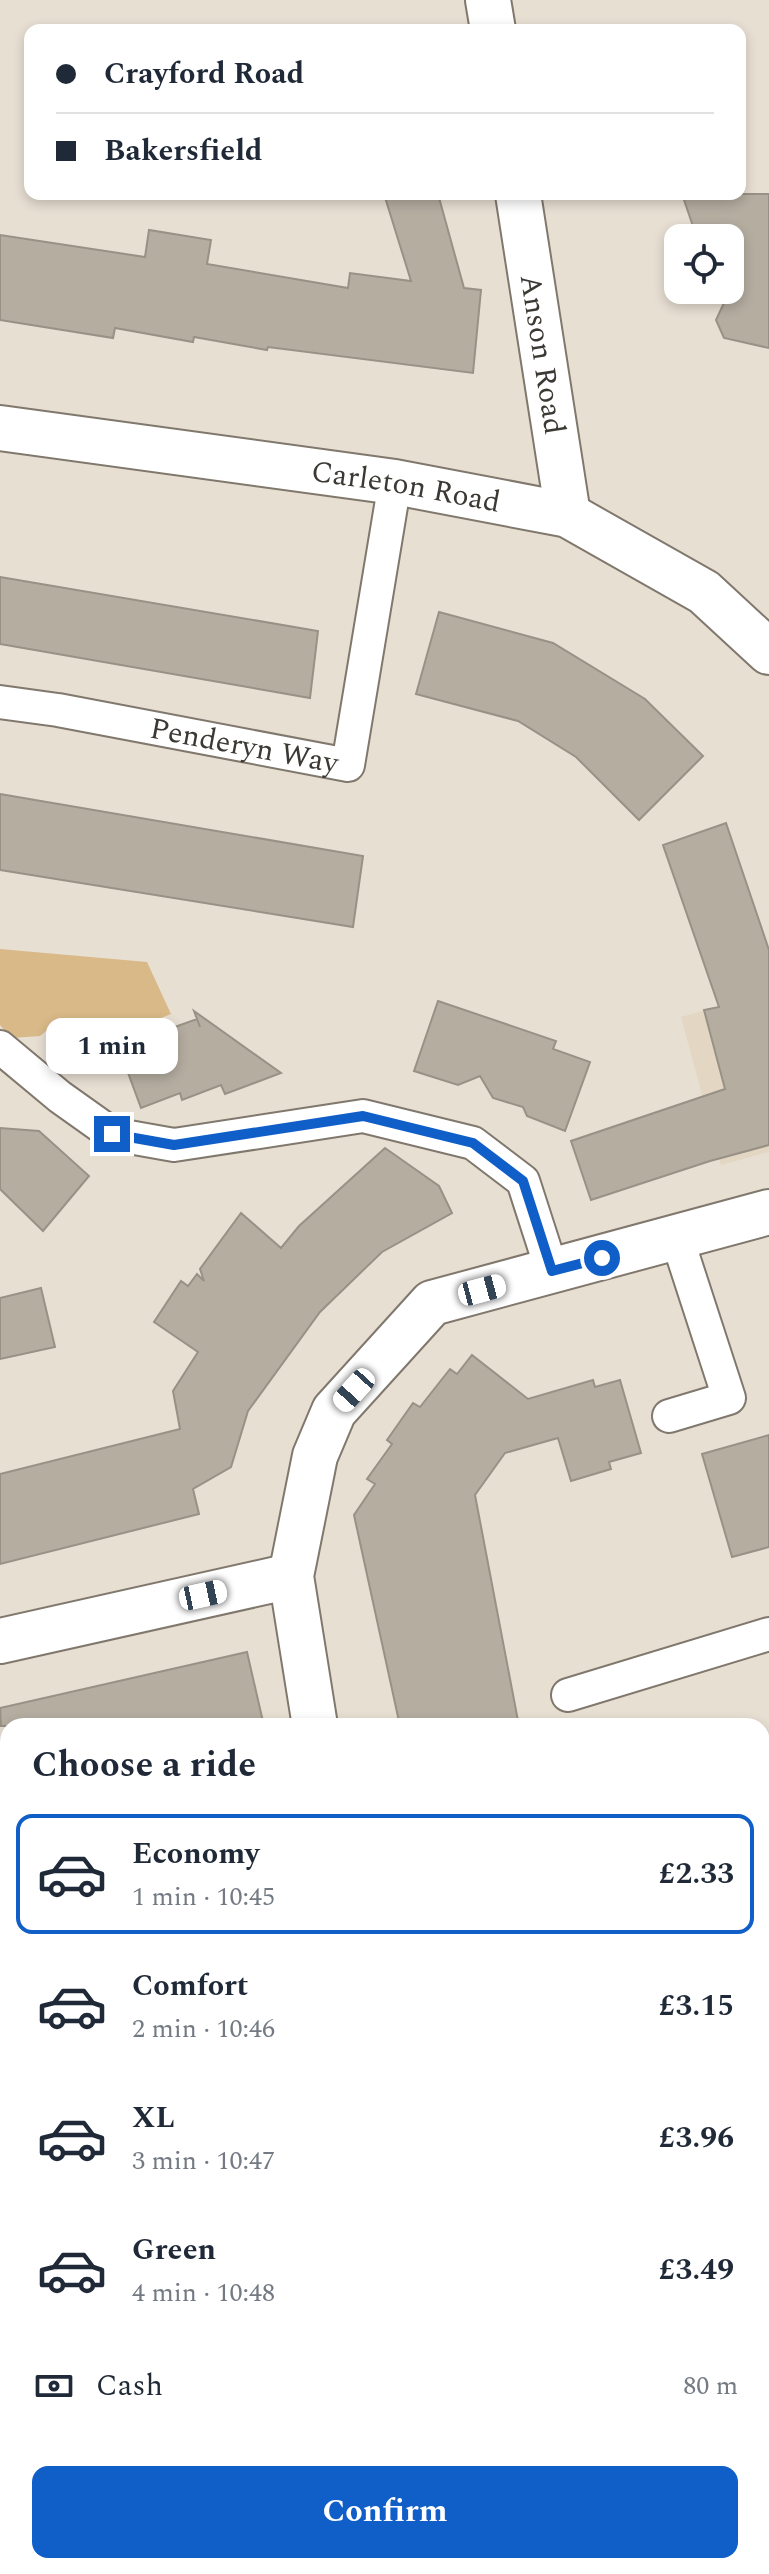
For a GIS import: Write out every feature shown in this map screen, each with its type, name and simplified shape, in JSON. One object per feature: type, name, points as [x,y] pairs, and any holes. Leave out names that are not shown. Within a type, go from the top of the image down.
[{"type":"street","points":[[488,0],[492,24]]},
{"type":"street","name":"Anson Road","points":[[519,200],[568,515]]},
{"type":"street","name":"Carleton Road","points":[[0,428],[395,482],[568,515],[704,592],[769,652]]},
{"type":"street","points":[[314,1718],[291,1576],[315,1456],[334,1411],[432,1303],[769,1212]]},
{"type":"street","points":[[0,1641],[291,1576]]},
{"type":"lane","name":"Penderyn Way","points":[[0,702],[58,710],[348,765],[395,482]]},
{"type":"lane","points":[[0,1047],[60,1097],[112,1134],[174,1145],[363,1116],[473,1143],[523,1181],[552,1271]]},
{"type":"lane","points":[[669,1416],[729,1398],[677,1238]]},
{"type":"lane","points":[[568,1695],[769,1634]]},
{"type":"shaded area","points":[[0,949],[147,962],[171,1014],[95,1044],[60,1020],[40,1036],[11,1038],[0,1025]]},
{"type":"shaded area","points":[[769,992],[769,1152],[721,1165],[681,1017]]},
{"type":"building","points":[[746,194],[769,194],[769,348],[724,338],[716,320],[723,304],[744,304],[744,224],[692,224],[684,200],[746,200]]},
{"type":"building","points":[[386,200],[440,200],[464,288],[481,290],[473,373],[268,347],[267,350],[194,337],[193,342],[115,328],[113,338],[0,320],[0,235],[145,257],[149,230],[211,240],[207,264],[348,288],[350,273],[411,281]]},
{"type":"building","points":[[0,577],[318,631],[310,698],[0,644]]},
{"type":"building","points":[[439,612],[553,643],[645,699],[703,756],[639,820],[576,757],[518,721],[416,694]]},
{"type":"building","points":[[0,794],[363,856],[353,927],[0,870]]},
{"type":"building","points":[[726,823],[769,950],[769,1145],[591,1200],[571,1141],[725,1089],[704,1010],[719,1007],[663,845]]},
{"type":"building","points":[[438,1001],[556,1041],[553,1049],[590,1062],[565,1131],[527,1116],[523,1107],[493,1098],[480,1076],[458,1085],[414,1071]]},
{"type":"building","points":[[194,1011],[281,1073],[225,1094],[221,1085],[182,1100],[180,1093],[141,1108],[116,1040],[155,1025],[158,1033],[197,1019]]},
{"type":"building","points":[[0,1128],[39,1131],[89,1176],[43,1231],[0,1189]]},
{"type":"building","points":[[385,1148],[439,1186],[452,1213],[382,1252],[320,1312],[248,1411],[231,1467],[193,1489],[199,1514],[0,1564],[0,1474],[180,1429],[173,1391],[198,1352],[154,1322],[181,1281],[188,1286],[197,1274],[204,1281],[200,1269],[241,1213],[281,1248],[299,1226]]},
{"type":"building","points":[[41,1288],[55,1347],[0,1359],[0,1298]]},
{"type":"building","points":[[472,1355],[528,1399],[593,1380],[595,1387],[620,1380],[641,1453],[609,1462],[611,1469],[571,1481],[558,1438],[505,1453],[475,1495],[517,1718],[398,1718],[354,1515],[375,1484],[367,1479],[392,1444],[387,1440],[413,1403],[420,1407],[450,1369],[457,1374]]},
{"type":"building","points":[[769,1435],[769,1547],[732,1557],[702,1454]]},
{"type":"building","points":[[247,1652],[262,1718],[1,1718],[0,1708]]},
{"type":"route","points":[[112,1134],[174,1145],[363,1116],[473,1143],[523,1181],[552,1271],[602,1258]]}]
